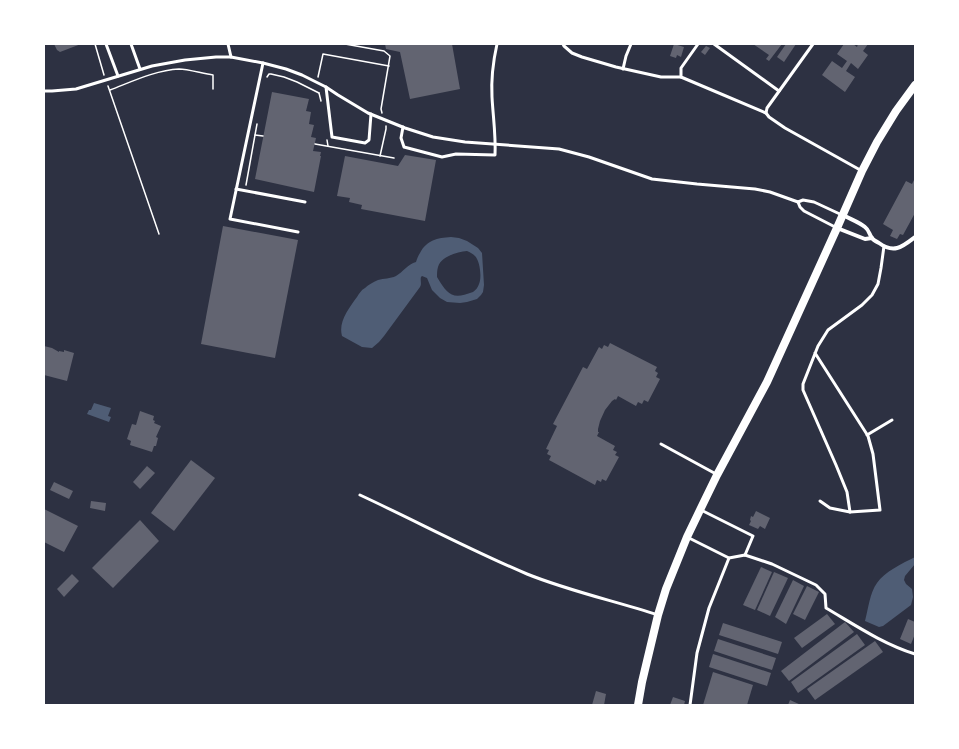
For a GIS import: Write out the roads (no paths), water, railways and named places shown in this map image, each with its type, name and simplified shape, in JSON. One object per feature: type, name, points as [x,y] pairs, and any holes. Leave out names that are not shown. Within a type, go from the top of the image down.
[{"type":"main road","points":[[638,705],[643,675],[658,615],[666,589],[687,537],[717,475],[767,382],[838,228],[862,171],[896,111],[915,85]]},
{"type":"street","points":[[843,215],[862,225],[870,233],[872,238],[890,249],[896,249],[908,243],[915,237]]},
{"type":"street","points":[[838,228],[865,239],[872,238]]},
{"type":"lane","points":[[106,44],[118,76]]},
{"type":"lane","points":[[132,44],[140,69]]},
{"type":"lane","points":[[228,44],[231,57]]},
{"type":"lane","points":[[403,127],[401,138],[404,147],[442,157],[456,154],[495,156],[496,143],[492,69],[496,44]]},
{"type":"lane","points":[[563,44],[572,53],[582,58],[661,77],[681,77],[766,113],[769,117],[785,128],[862,171]]},
{"type":"lane","points":[[623,69],[631,44]]},
{"type":"lane","points":[[681,77],[681,68],[698,44]]},
{"type":"lane","points":[[714,44],[779,91]]},
{"type":"lane","points":[[766,113],[767,108],[813,44]]},
{"type":"lane","points":[[44,90],[52,91],[76,89],[140,69],[185,60],[231,57],[263,63],[302,75],[326,87],[371,114],[433,137],[465,142],[496,143],[560,149],[589,157],[652,179],[755,189],[770,192],[798,202],[803,200],[814,202],[843,215]]},
{"type":"lane","points":[[263,63],[230,219],[298,232]]},
{"type":"lane","points":[[326,87],[332,137],[365,143],[369,140],[371,114]]},
{"type":"lane","points":[[236,189],[305,202]]},
{"type":"lane","points":[[798,202],[804,211],[838,228]]},
{"type":"lane","points":[[850,512],[847,492],[803,390],[803,384],[815,353],[822,338],[828,330],[862,305],[872,295],[878,284],[882,268],[884,246]]},
{"type":"lane","points":[[815,353],[867,435],[873,454],[880,510],[850,512],[830,508],[820,501]]},
{"type":"lane","points":[[867,435],[892,420]]},
{"type":"lane","points":[[661,444],[717,475]]},
{"type":"lane","points":[[360,495],[528,574],[658,615]]},
{"type":"lane","points":[[700,510],[753,536],[745,555]]},
{"type":"lane","points":[[687,537],[729,558],[745,555],[772,564],[816,585],[825,594],[826,608],[857,627],[900,650],[915,654]]},
{"type":"lane","points":[[690,705],[697,653],[709,608],[729,558]]},
{"type":"water","points":[[451,237],[467,241],[478,248],[482,253],[484,285],[483,292],[477,299],[460,303],[447,302],[440,298],[432,290],[427,278],[422,276],[420,287],[384,336],[372,348],[362,347],[342,336],[341,331],[345,315],[362,290],[378,280],[396,276],[410,264],[416,262],[419,255],[429,242]],"holes":[[[467,251],[477,258],[480,274],[479,285],[473,292],[455,296],[444,288],[437,277],[438,267],[446,257],[459,252]]]},
{"type":"water","points":[[94,403],[111,408],[108,416],[111,417],[109,422],[87,414],[89,410],[91,410]]},
{"type":"water","points":[[915,557],[915,564],[905,576],[904,580],[912,589],[913,597],[911,605],[883,626],[879,627],[865,621],[871,596],[880,579],[884,575]]}]
